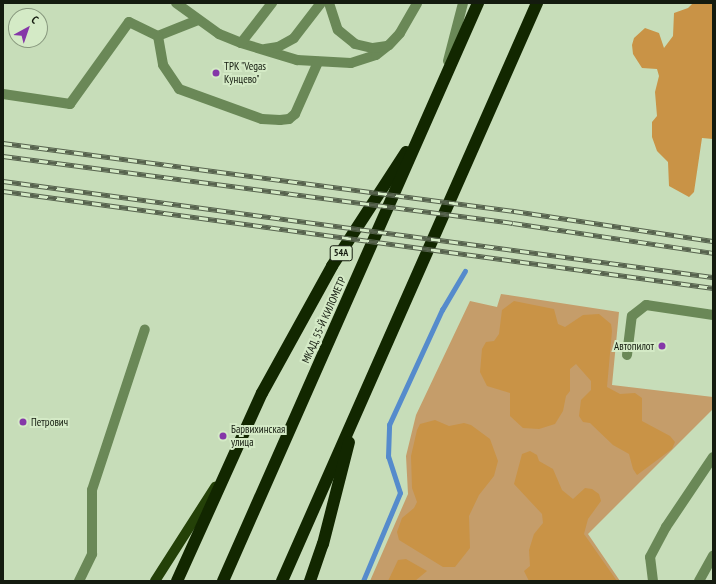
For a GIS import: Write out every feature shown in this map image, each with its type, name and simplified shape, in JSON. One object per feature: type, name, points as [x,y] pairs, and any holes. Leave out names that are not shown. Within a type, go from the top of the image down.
[{"type":"highway","name":"МКАД, 55-Й КИЛОМЕТР","points":[[223,581],[478,3]]},
{"type":"highway","points":[[282,581],[357,408],[537,3]]},
{"type":"highway","name":"54А","points":[[177,581],[221,479],[262,392],[332,266],[427,119]]},
{"type":"highway","points":[[310,581],[323,544],[357,408]]},
{"type":"main road","points":[[155,581],[221,479]]},
{"type":"street","points":[[176,3],[219,34],[261,50],[318,62],[364,60],[388,45],[400,33],[417,3]]},
{"type":"street","points":[[241,43],[272,3]]},
{"type":"street","points":[[261,50],[278,47],[294,38],[321,3]]},
{"type":"street","points":[[329,3],[338,30],[355,44],[373,48],[388,45]]},
{"type":"street","points":[[443,81],[463,3]]},
{"type":"street","points":[[3,94],[70,104],[129,22],[158,36],[198,20]]},
{"type":"street","points":[[158,36],[162,65],[179,89],[262,119],[285,120],[295,114],[318,62]]},
{"type":"street","points":[[627,355],[632,316],[646,305],[713,315]]},
{"type":"street","points":[[79,581],[92,554],[92,490],[145,329]]},
{"type":"street","points":[[653,581],[650,557],[666,527],[713,457]]},
{"type":"street","points":[[699,581],[713,556]]},
{"type":"shaded area","points":[[693,3],[713,3],[713,139],[702,138],[694,192],[689,197],[669,186],[668,162],[657,151],[652,137],[652,122],[657,116],[655,92],[659,76],[657,69],[642,68],[633,54],[632,45],[634,38],[645,28],[659,33],[664,48],[673,36],[674,13],[688,8]]},
{"type":"shaded area","points":[[501,294],[619,312],[612,385],[713,397],[713,409],[588,534],[620,581],[370,581],[408,494],[406,456],[416,415],[470,301],[497,307]]},
{"type":"shaded area","points":[[514,301],[554,309],[558,324],[565,327],[583,315],[599,314],[611,324],[612,331],[607,387],[620,394],[635,393],[642,398],[642,421],[670,436],[675,442],[672,449],[637,475],[633,469],[629,454],[613,445],[590,423],[583,422],[579,416],[581,400],[591,390],[591,381],[576,364],[570,369],[570,391],[566,396],[563,411],[555,424],[539,429],[523,428],[510,416],[510,393],[487,386],[480,372],[482,349],[486,342],[494,341],[499,334],[502,310]]},
{"type":"shaded area","points":[[435,420],[449,426],[464,423],[471,425],[490,439],[498,461],[494,476],[479,495],[469,516],[470,548],[455,567],[443,567],[399,540],[397,532],[402,518],[414,508],[417,502],[412,488],[411,456],[417,430],[420,424]]},
{"type":"shaded area","points":[[530,451],[537,455],[539,461],[553,469],[562,490],[573,499],[585,488],[592,489],[599,494],[601,501],[588,519],[584,534],[617,581],[529,581],[524,571],[530,566],[529,550],[534,534],[543,523],[542,514],[514,484],[522,454]]},
{"type":"shaded area","points":[[406,559],[427,571],[415,581],[388,581],[398,560]]},
{"type":"waterway","points":[[363,581],[400,493],[388,457],[389,425],[442,310],[465,271]]},
{"type":"railway","points":[[3,143],[514,211],[713,241]]},
{"type":"railway","points":[[3,156],[513,223],[713,253]]},
{"type":"railway","points":[[3,181],[713,277]]},
{"type":"railway","points":[[3,191],[713,288]]},
{"type":"place","name":"ТРК \"Vegas Кунцево\"","points":[[216,73]]},
{"type":"place","name":"Автопилот","points":[[662,346]]},
{"type":"place","name":"Петрович","points":[[23,422]]},
{"type":"place","name":"Барвихинская улица","points":[[223,436]]}]
